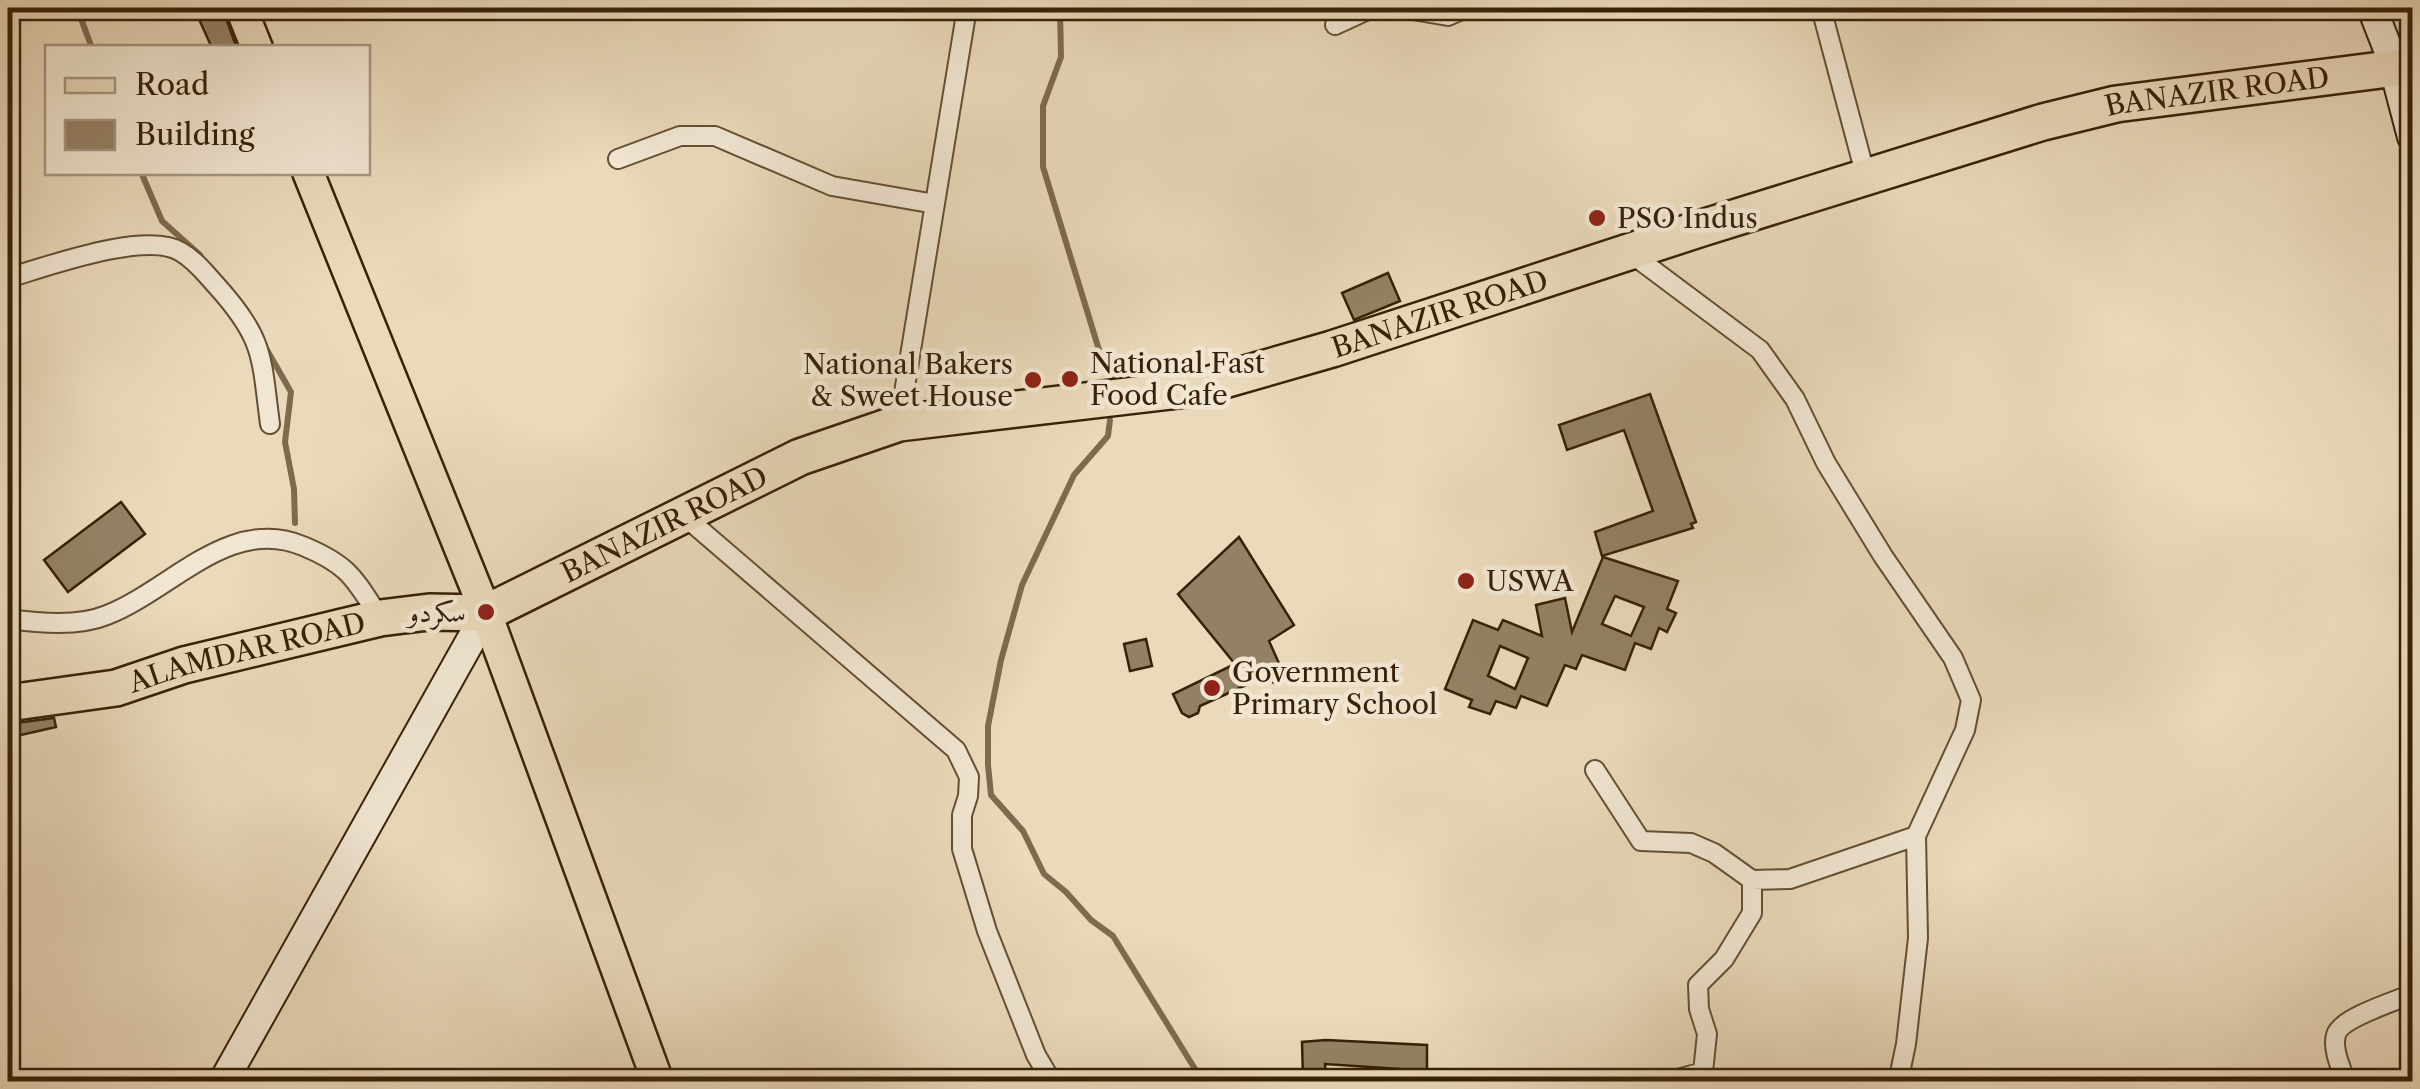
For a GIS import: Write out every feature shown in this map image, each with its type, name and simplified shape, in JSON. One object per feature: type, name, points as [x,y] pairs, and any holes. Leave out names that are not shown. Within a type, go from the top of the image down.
[{"type":"highway","name":"BANAZIR ROAD","points":[[486,613],[800,457],[899,423],[1196,388],[1332,349],[2043,122],[2116,104],[2404,67]]},
{"type":"highway","name":"ALAMDAR ROAD","points":[[8,703],[116,688],[184,665],[380,618],[429,612],[486,613]]},
{"type":"main road","points":[[241,8],[256,45]]},
{"type":"main road","points":[[2372,8],[2404,67],[2412,136]]},
{"type":"main road","points":[[309,175],[486,613],[658,1082]]},
{"type":"main road","points":[[223,1082],[486,613]]},
{"type":"street","points":[[899,423],[967,8]]},
{"type":"street","points":[[1335,25],[1372,8]]},
{"type":"street","points":[[1402,8],[1448,16],[1466,8]]},
{"type":"street","points":[[1820,8],[1866,177]]},
{"type":"street","points":[[618,159],[680,136],[715,136],[832,186],[935,204]]},
{"type":"street","points":[[8,278],[106,251],[138,246],[178,249],[223,292],[252,332],[263,358],[270,424]]},
{"type":"street","points":[[1629,252],[1760,350],[1795,399],[1826,463],[1884,556],[1954,658],[1971,700],[1965,730],[1916,836],[1918,938],[1898,1082]]},
{"type":"street","points":[[683,515],[956,750],[969,777],[962,815],[962,849],[987,931],[1036,1055],[1052,1082]]},
{"type":"street","points":[[8,619],[65,622],[105,616],[231,544],[263,537],[298,543],[340,564],[351,572],[380,618]]},
{"type":"street","points":[[1595,770],[1642,842],[1691,843],[1714,853],[1752,880],[1790,879],[1916,836]]},
{"type":"street","points":[[1681,1082],[1681,1078],[1703,1072],[1707,1034],[1698,1008],[1698,985],[1724,959],[1752,913],[1752,880]]},
{"type":"street","points":[[2346,1082],[2338,1062],[2335,1037],[2342,1024],[2412,994]]},
{"type":"building","points":[[194,8],[222,8],[236,45],[211,45]]},
{"type":"building","points":[[1388,273],[1400,301],[1354,320],[1342,293]]},
{"type":"building","points":[[1650,394],[1696,522],[1691,524],[1693,528],[1602,556],[1595,532],[1653,511],[1624,430],[1567,450],[1559,425]]},
{"type":"building","points":[[121,502],[145,534],[68,592],[44,560]]},
{"type":"building","points":[[1239,537],[1294,625],[1269,641],[1282,670],[1280,678],[1274,683],[1265,678],[1255,681],[1200,706],[1198,713],[1189,717],[1182,713],[1173,694],[1235,664],[1178,594]]},
{"type":"building","points":[[1603,557],[1678,581],[1667,609],[1676,613],[1667,632],[1659,628],[1651,649],[1635,643],[1625,670],[1582,655],[1576,669],[1565,665],[1547,706],[1521,696],[1516,708],[1496,701],[1490,714],[1469,707],[1472,700],[1445,689],[1473,620],[1498,630],[1503,620],[1542,636],[1536,605],[1565,598],[1572,632]],"holes":[[[1615,596],[1644,607],[1631,636],[1602,624]],[[1500,646],[1528,658],[1515,689],[1488,676]]]},
{"type":"building","points":[[1146,639],[1152,666],[1130,671],[1124,644]]},
{"type":"building","points":[[54,718],[56,727],[8,738],[8,724]]},
{"type":"building","points":[[1302,1042],[1427,1045],[1427,1082],[1399,1082],[1399,1069],[1325,1064],[1326,1076],[1303,1077]]},
{"type":"waterway","points":[[77,8],[91,45]]},
{"type":"waterway","points":[[1060,8],[1061,57],[1043,106],[1043,167],[1103,363],[1114,381]]},
{"type":"waterway","points":[[142,175],[162,221],[200,255]]},
{"type":"waterway","points":[[263,343],[291,392],[285,442],[294,489],[295,523]]},
{"type":"waterway","points":[[1110,420],[1108,436],[1074,475],[1022,585],[988,726],[991,795],[1023,831],[1044,874],[1113,936],[1203,1082]]},
{"type":"place","name":"PSO Indus","points":[[1597,218]]},
{"type":"place","name":"National Fast Food Cafe","points":[[1070,379]]},
{"type":"place","name":"National Bakers & Sweet House","points":[[1033,380]]},
{"type":"place","name":"USWA","points":[[1466,581]]},
{"type":"place","name":"سکردو","points":[[486,612]]},
{"type":"place","name":"Government Primary School","points":[[1212,688]]}]
